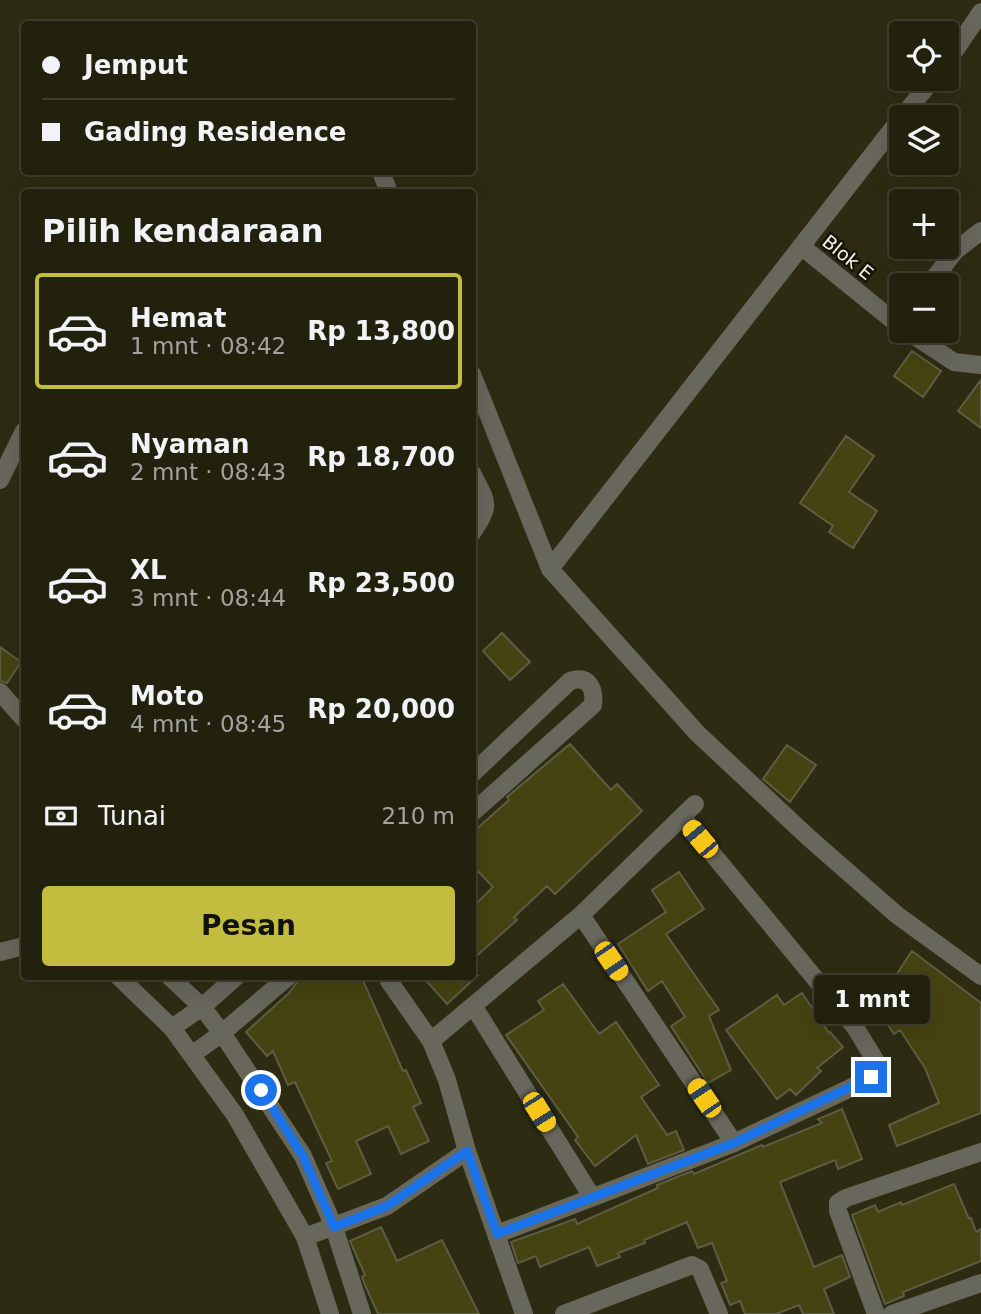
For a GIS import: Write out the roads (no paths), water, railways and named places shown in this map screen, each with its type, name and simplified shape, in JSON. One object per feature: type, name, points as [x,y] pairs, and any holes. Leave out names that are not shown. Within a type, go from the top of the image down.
[{"type":"street","points":[[959,44],[981,12]]},
{"type":"street","points":[[912,105],[923,91]]},
{"type":"street","points":[[550,569],[889,133]]},
{"type":"street","points":[[938,273],[955,251],[981,231]]},
{"type":"street","name":"Blok E","points":[[801,246],[889,316]]},
{"type":"street","name":"Blok E","points":[[927,343],[954,362],[981,365]]},
{"type":"street","points":[[476,384],[550,569],[697,733],[808,837],[897,915],[981,976]]},
{"type":"street","points":[[0,480],[21,437]]},
{"type":"street","points":[[476,527],[484,515],[479,492]]},
{"type":"street","points":[[476,770],[569,681],[579,678],[587,680],[593,688],[593,705],[476,809]]},
{"type":"street","points":[[0,692],[21,716]]},
{"type":"street","points":[[431,1041],[581,915],[689,811],[855,1027],[878,1065],[871,1077],[861,1083],[734,1143],[497,1234]]},
{"type":"street","points":[[581,915],[734,1143]]},
{"type":"street","points":[[0,952],[21,947]]},
{"type":"street","points":[[122,980],[172,1028],[249,1136],[305,1237],[330,1314]]},
{"type":"street","points":[[173,980],[202,1007],[222,1033],[303,1156],[334,1227],[362,1314]]},
{"type":"street","points":[[172,1028],[202,1007],[232,980]]},
{"type":"street","points":[[193,1054],[284,980]]},
{"type":"street","points":[[389,981],[431,1041],[447,1080],[467,1151],[524,1314]]},
{"type":"street","points":[[474,1007],[592,1197]]},
{"type":"street","points":[[305,1237],[387,1206],[467,1151]]},
{"type":"street","points":[[876,1314],[838,1211],[838,1203],[981,1152]]},
{"type":"street","points":[[564,1314],[692,1265],[700,1269],[719,1314]]},
{"type":"street","points":[[892,1314],[981,1283]]}]
